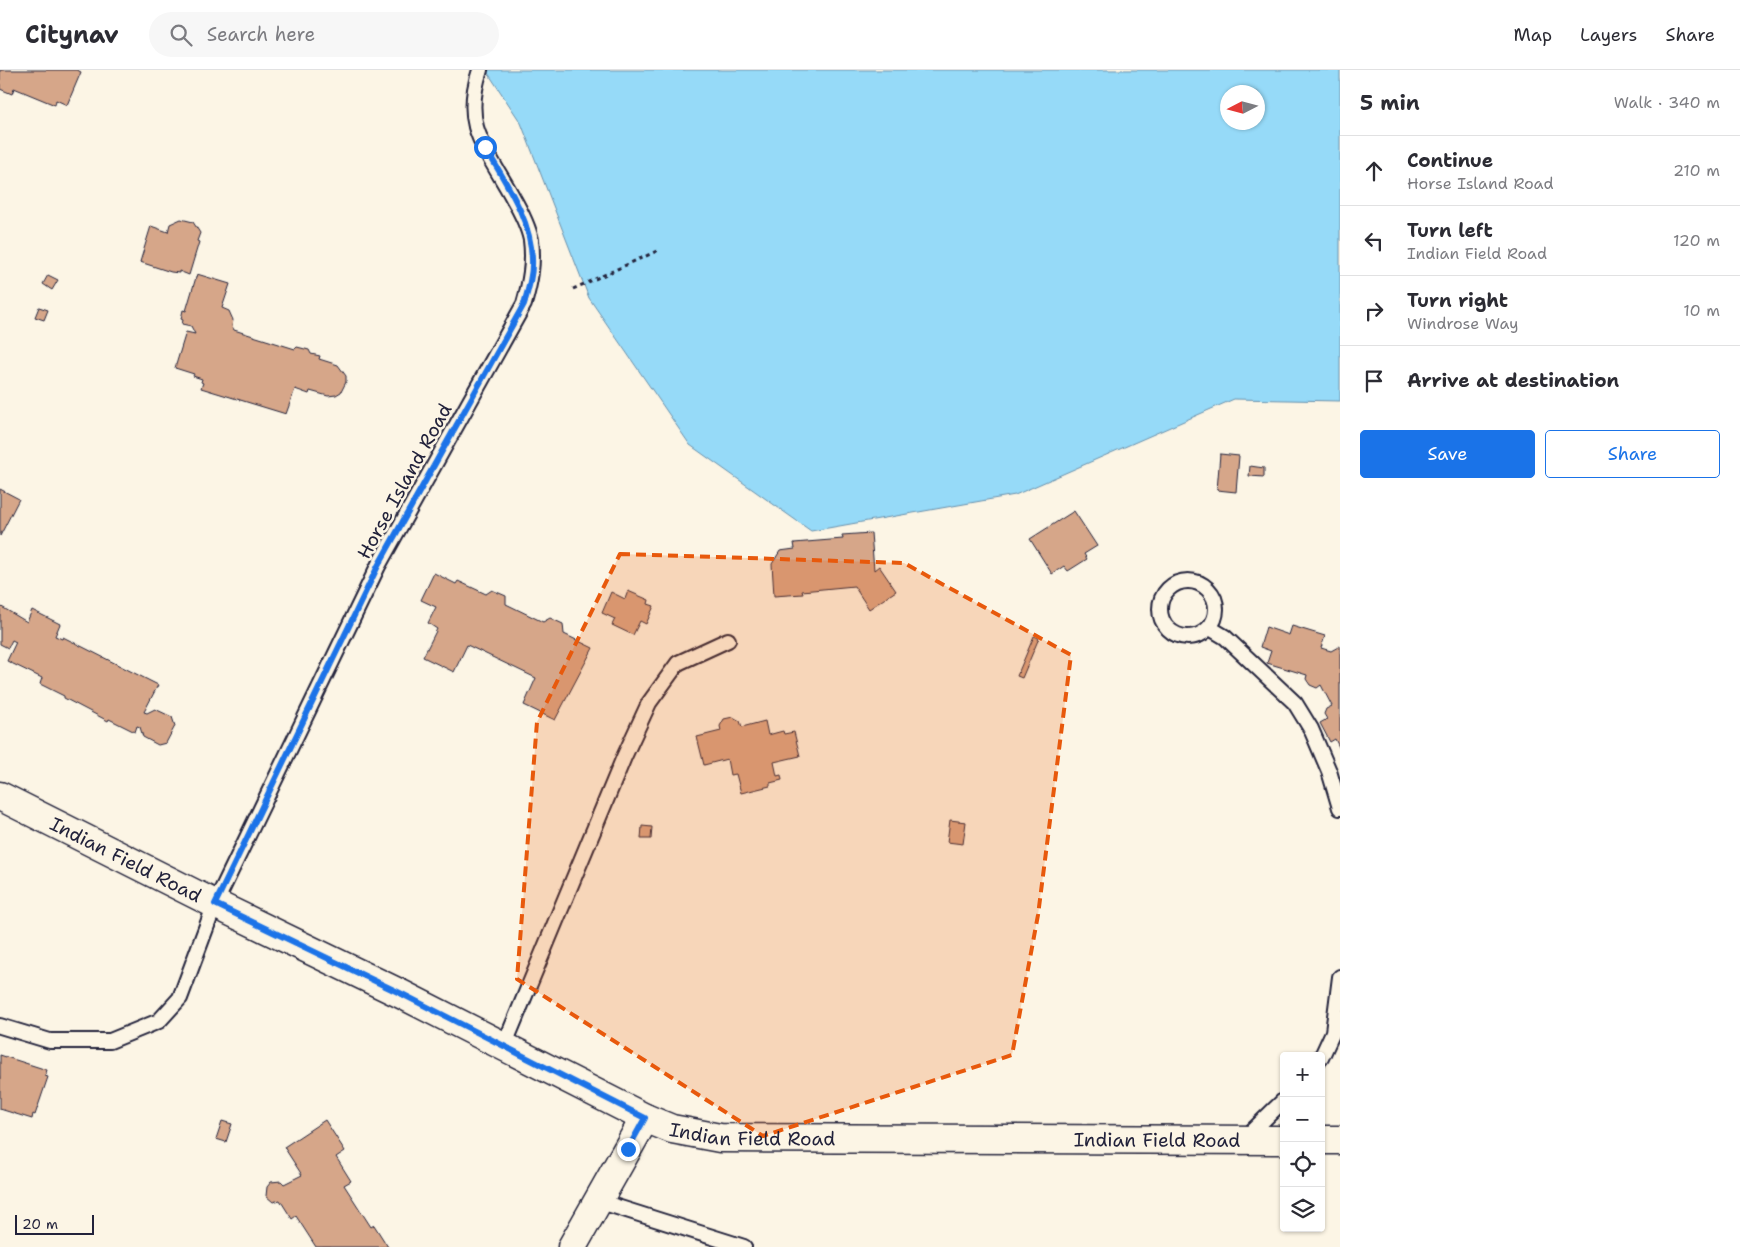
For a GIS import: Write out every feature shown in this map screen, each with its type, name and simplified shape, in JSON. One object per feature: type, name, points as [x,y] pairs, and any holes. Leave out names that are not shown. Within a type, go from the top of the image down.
[{"type":"street","name":"Indian Field Road","points":[[0,796],[215,904],[402,994],[645,1118],[672,1129],[720,1138],[1280,1140]]},
{"type":"street","points":[[572,1247],[645,1118]]},
{"type":"street","points":[[1325,1140],[1340,1140]]},
{"type":"lane","name":"Horse Island Road","points":[[0,1026],[50,1041],[110,1041],[159,1021],[180,998],[215,904],[378,566],[524,304],[533,260],[530,240],[525,219],[485,147],[476,126],[473,101],[475,85],[480,70]]},
{"type":"lane","points":[[1178,582],[1197,582],[1205,586],[1215,602],[1214,620],[1210,628],[1203,634],[1185,638],[1176,635],[1168,629],[1162,621],[1159,612],[1160,602],[1164,593],[1178,582]]},
{"type":"lane","points":[[1210,628],[1225,637],[1295,702],[1311,730],[1329,771],[1340,808]]},
{"type":"lane","points":[[504,1046],[624,758],[650,703],[678,663],[728,640]]},
{"type":"lane","points":[[1324,1052],[1332,1032],[1340,977]]},
{"type":"lane","points":[[1244,1140],[1280,1104]]},
{"type":"lane","points":[[598,1201],[744,1247]]},
{"type":"path","points":[[573,289],[657,251]]},
{"type":"highlighted area","points":[[620,554],[904,563],[1071,655],[1038,915],[1012,1055],[763,1136],[517,979],[537,722]]},
{"type":"water","points":[[486,70],[1340,70],[1340,401],[1234,399],[1015,495],[811,531],[690,445],[589,298],[521,123]]},
{"type":"building","points":[[0,70],[77,70],[81,72],[67,105],[56,100],[55,105],[14,88],[12,94],[0,89]]},
{"type":"building","points":[[181,219],[193,222],[200,233],[189,275],[179,271],[179,273],[171,272],[140,262],[151,226],[168,232],[170,224]]},
{"type":"building","points":[[197,274],[230,284],[222,308],[229,311],[233,320],[232,326],[234,330],[295,349],[297,347],[309,350],[311,354],[320,356],[319,359],[338,365],[346,376],[346,382],[341,392],[328,396],[310,391],[309,394],[295,389],[286,414],[201,388],[202,379],[193,376],[194,374],[175,368],[186,332],[195,334],[191,326],[182,324],[183,320],[181,319],[183,310],[186,311]]},
{"type":"building","points":[[48,275],[58,280],[52,290],[43,284]]},
{"type":"building","points":[[39,307],[48,310],[44,320],[35,317]]},
{"type":"building","points":[[1220,454],[1239,456],[1236,492],[1217,490]]},
{"type":"building","points":[[1250,466],[1264,468],[1264,477],[1249,476]]},
{"type":"building","points":[[0,489],[19,499],[0,536]]},
{"type":"building","points":[[1074,511],[1097,546],[1084,554],[1087,559],[1068,571],[1064,566],[1052,574],[1030,539]]},
{"type":"building","points":[[871,533],[874,570],[879,566],[896,591],[869,609],[854,586],[802,591],[803,594],[774,596],[772,564],[780,551],[795,549],[794,543],[843,539],[842,535]]},
{"type":"building","points":[[434,573],[456,584],[458,581],[486,594],[492,590],[506,596],[506,604],[543,622],[550,618],[563,624],[564,634],[593,648],[555,720],[524,705],[536,678],[467,645],[454,672],[423,657],[437,629],[428,623],[436,607],[421,600]]},
{"type":"building","points":[[628,591],[649,600],[648,604],[654,606],[646,624],[640,621],[633,635],[612,625],[615,619],[602,613],[611,592],[625,599]]},
{"type":"building","points":[[0,606],[27,622],[32,610],[60,624],[55,636],[62,639],[63,637],[158,685],[144,712],[147,713],[155,709],[172,717],[175,726],[166,743],[158,745],[143,737],[140,727],[137,726],[135,732],[109,719],[108,721],[40,684],[42,678],[7,661],[16,642],[12,640],[8,648],[0,644]]},
{"type":"building","points":[[1292,626],[1325,636],[1321,648],[1331,651],[1340,646],[1340,749],[1335,739],[1330,742],[1320,723],[1327,719],[1324,714],[1326,709],[1332,706],[1321,685],[1317,688],[1310,685],[1306,679],[1307,675],[1267,663],[1271,651],[1260,647],[1266,627],[1289,635]]},
{"type":"building","points":[[1034,636],[1039,638],[1022,678],[1017,676]]},
{"type":"building","points":[[733,717],[740,721],[742,727],[765,721],[768,735],[783,731],[784,734],[794,732],[800,756],[774,762],[777,776],[781,775],[782,780],[770,783],[770,786],[741,793],[736,774],[730,775],[727,759],[704,765],[697,737],[721,731],[720,726],[724,719]]},
{"type":"building","points":[[950,820],[966,822],[963,844],[947,842]]},
{"type":"building","points":[[642,826],[652,827],[651,839],[641,839]]},
{"type":"building","points":[[0,1055],[47,1070],[45,1076],[48,1077],[32,1119],[0,1109]]},
{"type":"building","points":[[325,1120],[345,1151],[336,1157],[351,1181],[344,1185],[371,1227],[374,1225],[388,1247],[316,1247],[296,1216],[292,1219],[280,1200],[273,1202],[266,1196],[267,1187],[271,1182],[281,1181],[284,1184],[302,1175],[284,1147]]},
{"type":"building","points":[[222,1121],[232,1124],[226,1142],[216,1139]]},
{"type":"route","points":[[485,147],[525,219],[533,260],[524,304],[378,566],[215,904],[402,994],[645,1118],[628,1149]]}]
